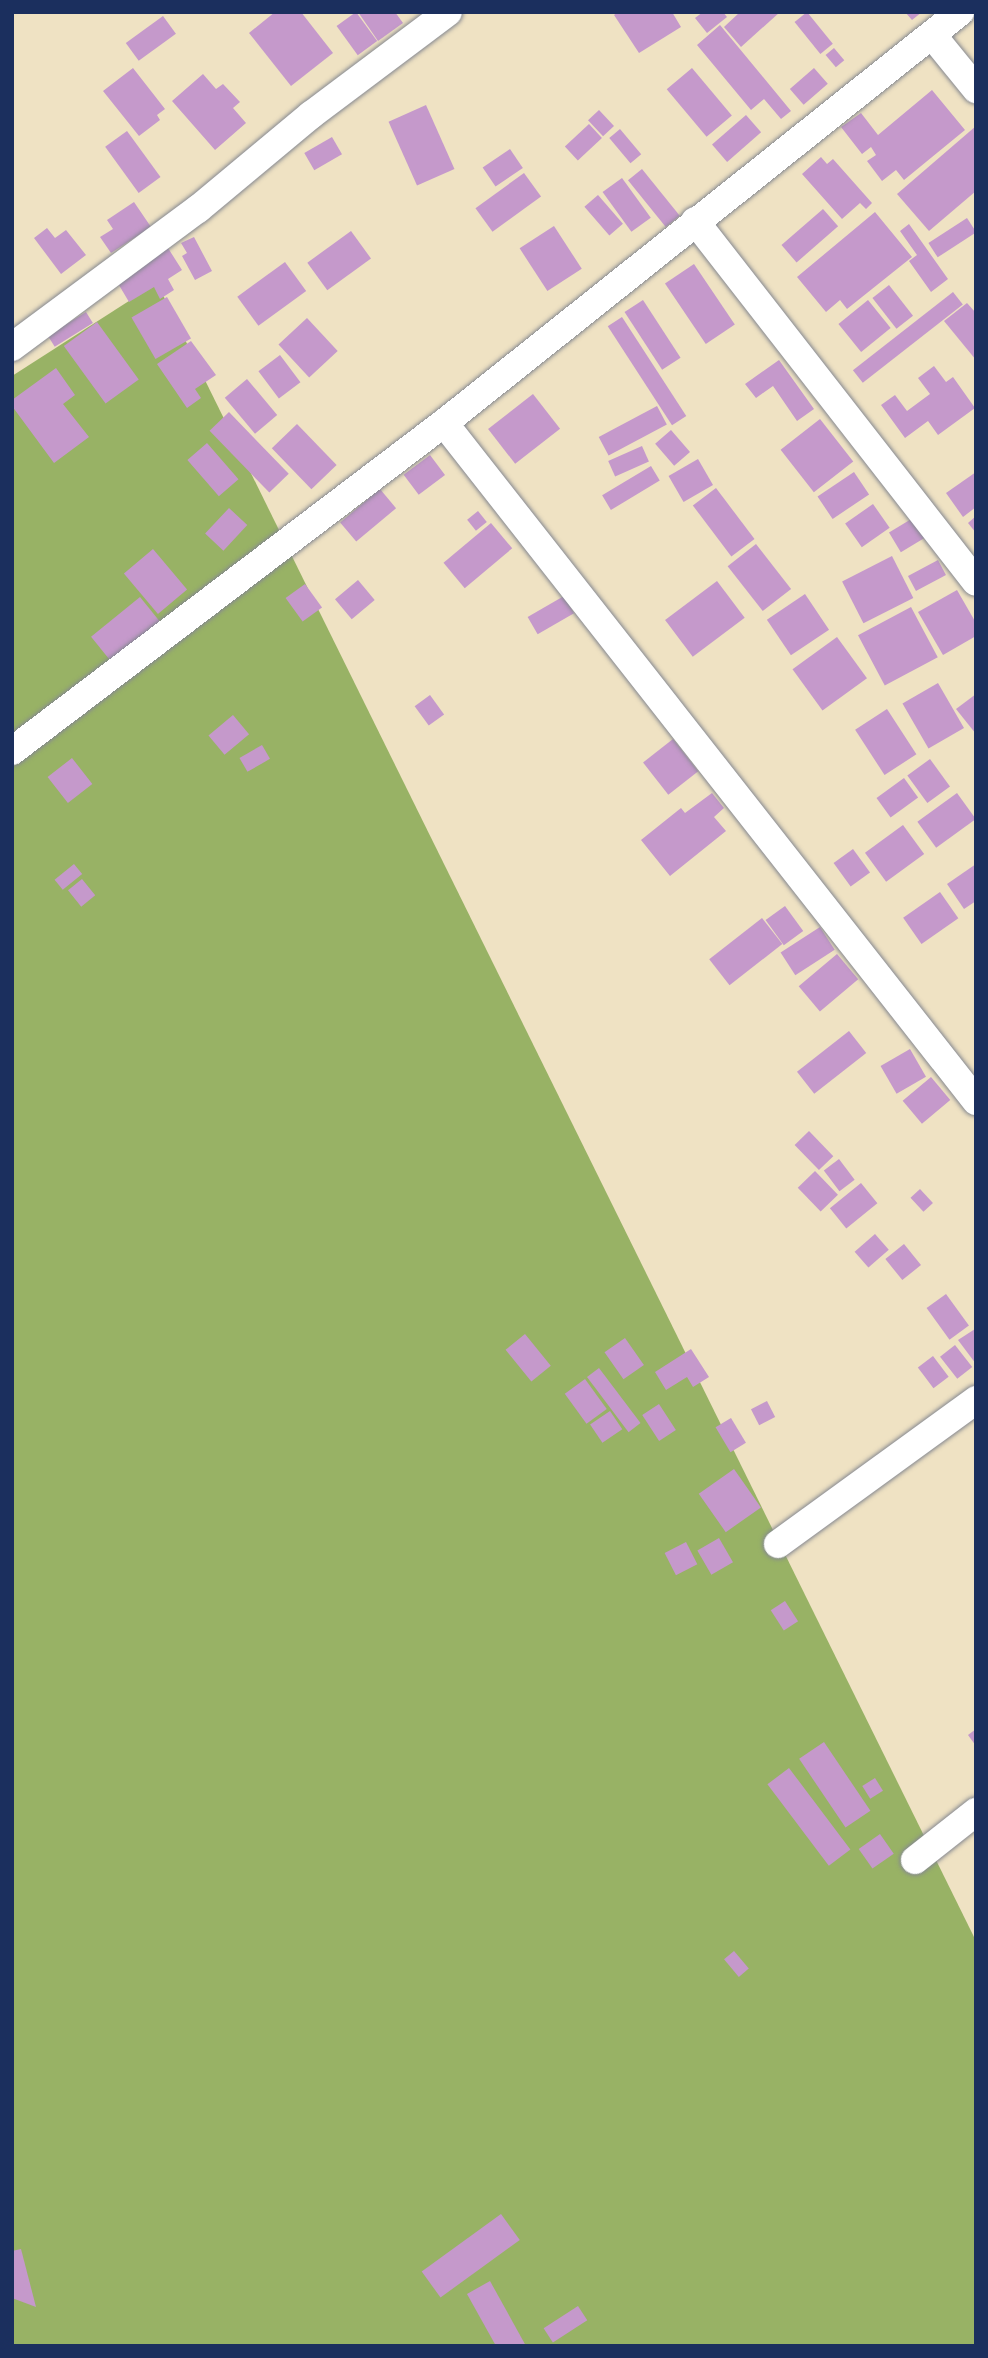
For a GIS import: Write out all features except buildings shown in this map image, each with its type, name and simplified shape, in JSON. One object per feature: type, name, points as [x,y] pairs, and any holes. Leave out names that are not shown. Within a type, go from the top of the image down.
[{"type":"street","points":[[12,347],[198,209],[311,115],[448,12]]},
{"type":"street","points":[[12,751],[444,423],[960,12]]},
{"type":"street","points":[[932,35],[976,89]]},
{"type":"street","points":[[695,221],[976,582]]},
{"type":"street","points":[[444,423],[976,1101]]},
{"type":"street","points":[[778,1544],[976,1401]]},
{"type":"street","points":[[915,1860],[976,1812]]},
{"type":"green space","points":[[157,283],[976,1941],[976,2346],[12,2346],[12,376]]}]
